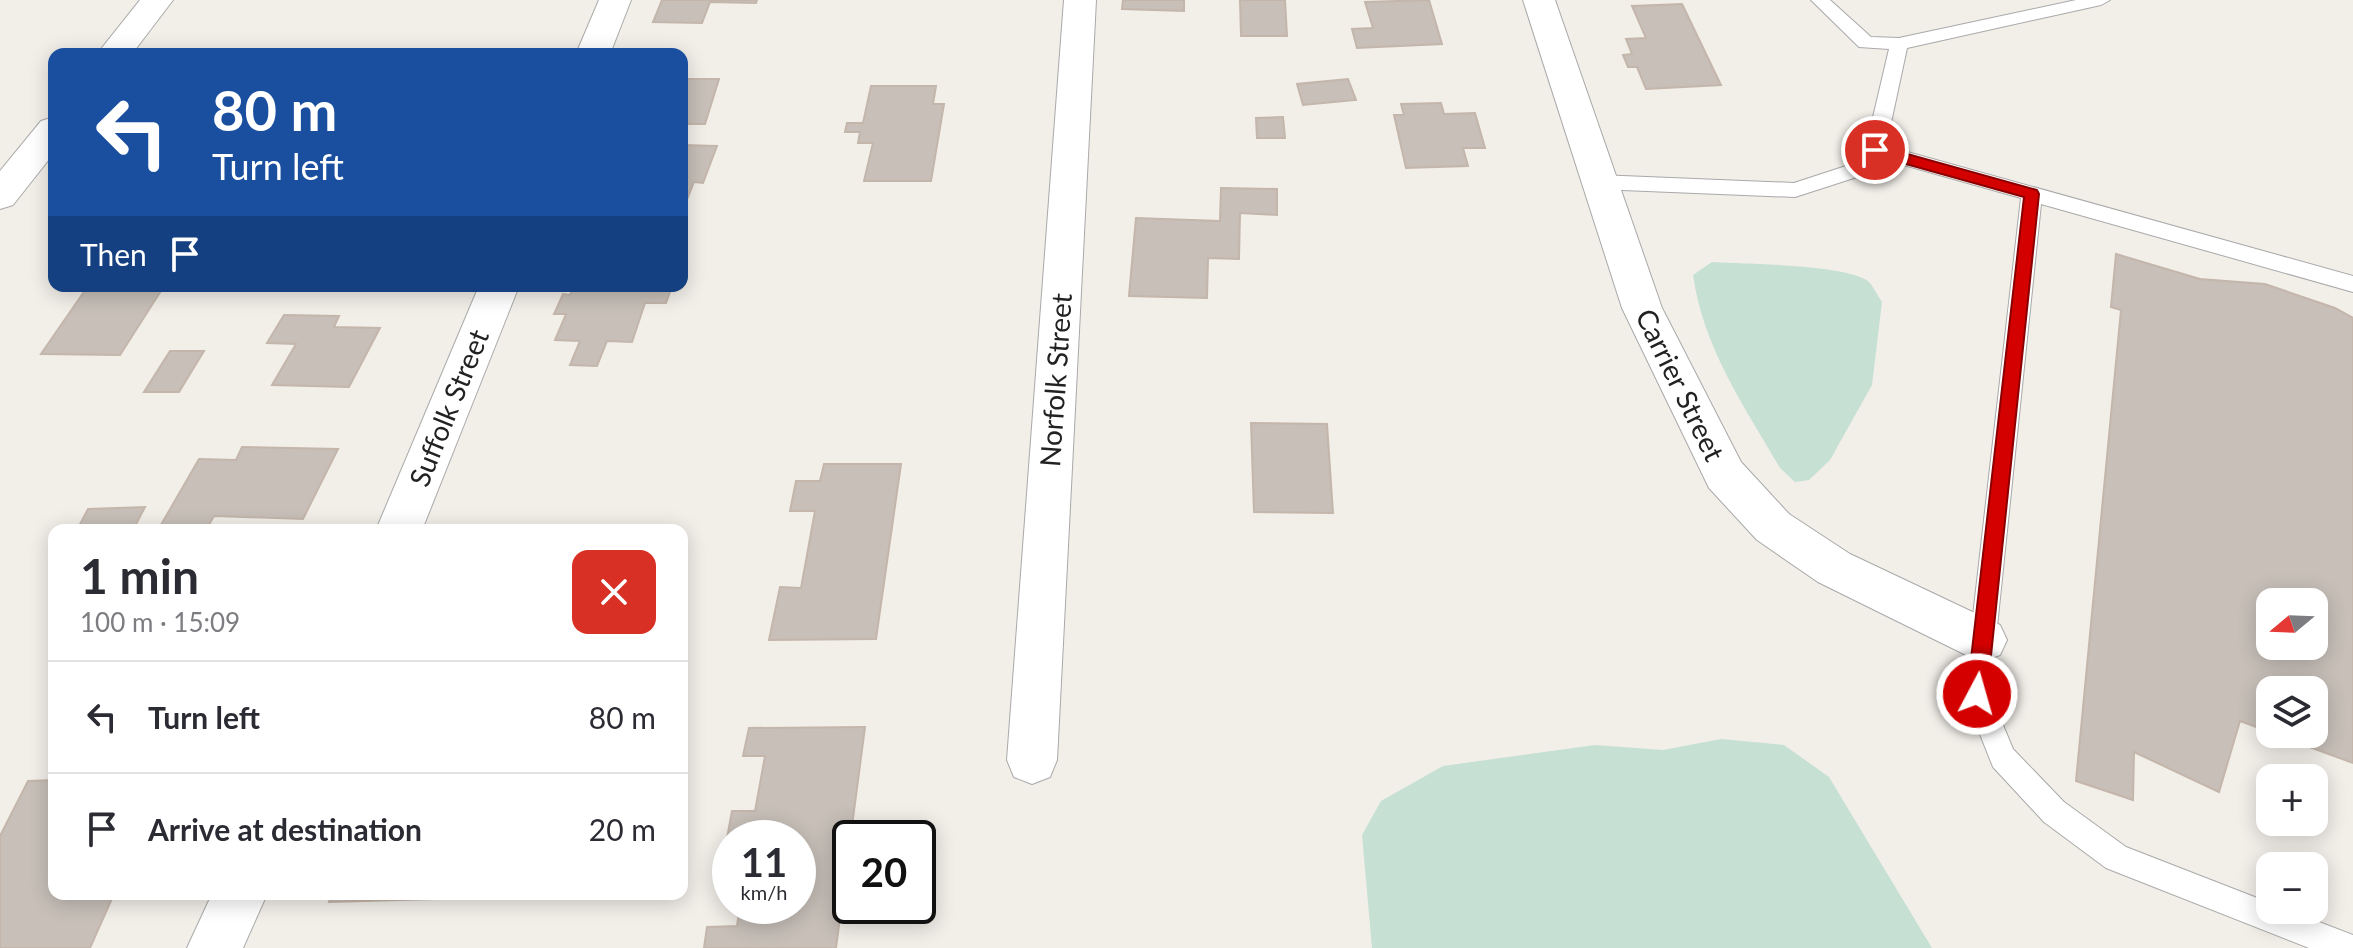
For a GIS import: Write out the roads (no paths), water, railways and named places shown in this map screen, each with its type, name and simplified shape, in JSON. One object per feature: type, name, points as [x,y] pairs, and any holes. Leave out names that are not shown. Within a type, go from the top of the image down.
[{"type":"street","points":[[119,48],[157,0]]},
{"type":"street","points":[[595,48],[615,0]]},
{"type":"street","name":"Norfolk Street","points":[[1032,760],[1080,0]]},
{"type":"street","name":"Carrier Street","points":[[1539,0],[1642,308],[1725,475],[1773,527],[1834,568],[1983,640]]},
{"type":"street","points":[[0,196],[48,136]]},
{"type":"street","name":"Suffolk Street","points":[[401,524],[497,292]]},
{"type":"street","points":[[215,948],[237,900]]},
{"type":"lane","points":[[1820,0],[1866,43],[1899,44],[2101,0]]},
{"type":"lane","points":[[1598,182],[1795,190],[1853,171],[1875,150],[1899,44]]},
{"type":"lane","points":[[1875,150],[2353,284]]},
{"type":"lane","points":[[2032,194],[1977,694],[1997,745],[2003,758],[2054,812],[2116,858],[2347,948]]}]
